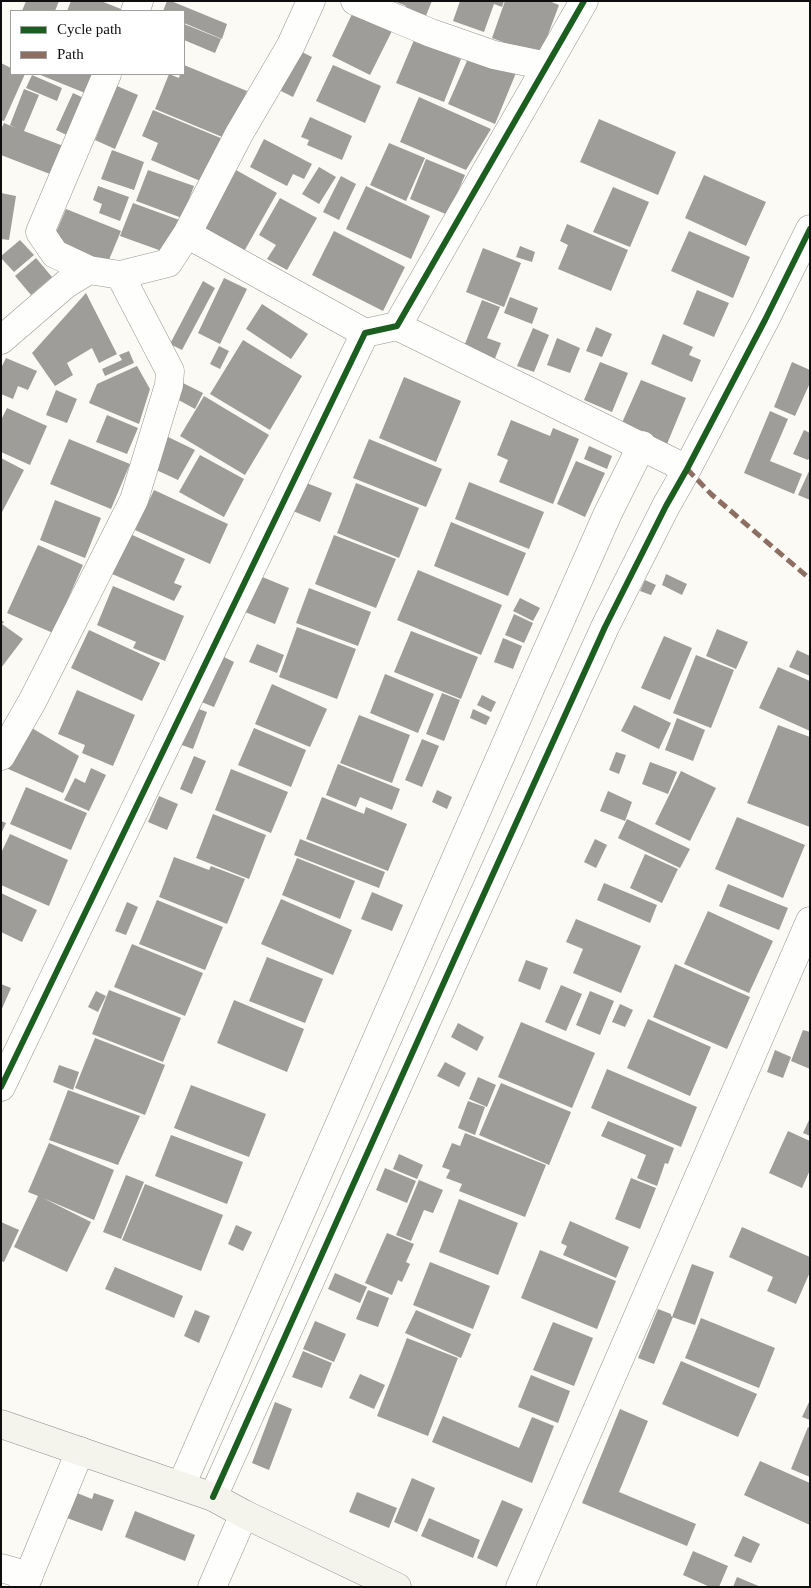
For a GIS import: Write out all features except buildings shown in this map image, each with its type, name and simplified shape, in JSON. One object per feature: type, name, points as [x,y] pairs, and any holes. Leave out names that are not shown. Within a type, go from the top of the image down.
[{"type":"street","points":[[108,75],[40,232],[55,254],[89,270],[120,275],[168,263],[187,234],[239,134],[291,46],[311,1]]},
{"type":"street","points":[[355,1],[422,29],[494,55],[547,66]]},
{"type":"street","points":[[396,326],[584,1]]},
{"type":"street","points":[[213,1497],[606,626],[666,506],[765,320],[810,229]]},
{"type":"street","points":[[187,234],[364,333],[396,326],[687,468]]},
{"type":"street","points":[[1,340],[66,284],[89,270]]},
{"type":"street","points":[[1,756],[33,700],[134,500],[169,385],[170,371],[120,275]]},
{"type":"street","points":[[1,1087],[364,333]]},
{"type":"street","points":[[181,1486],[608,513],[642,445]]},
{"type":"street","points":[[520,1587],[810,921]]},
{"type":"street","points":[[418,944],[454,960]]},
{"type":"street","points":[[1,1424],[213,1497],[244,1514],[397,1587]]},
{"type":"street","points":[[1,1568],[27,1582],[80,1451]]},
{"type":"street","points":[[212,1587],[244,1514]]},
{"type":"marked path","points":[[687,469],[711,494],[810,579]]},
{"type":"cycle path","points":[[1,1087],[365,333],[397,326],[584,1]]},
{"type":"cycle path","points":[[213,1497],[605,627],[666,506],[765,320],[810,229]]}]
